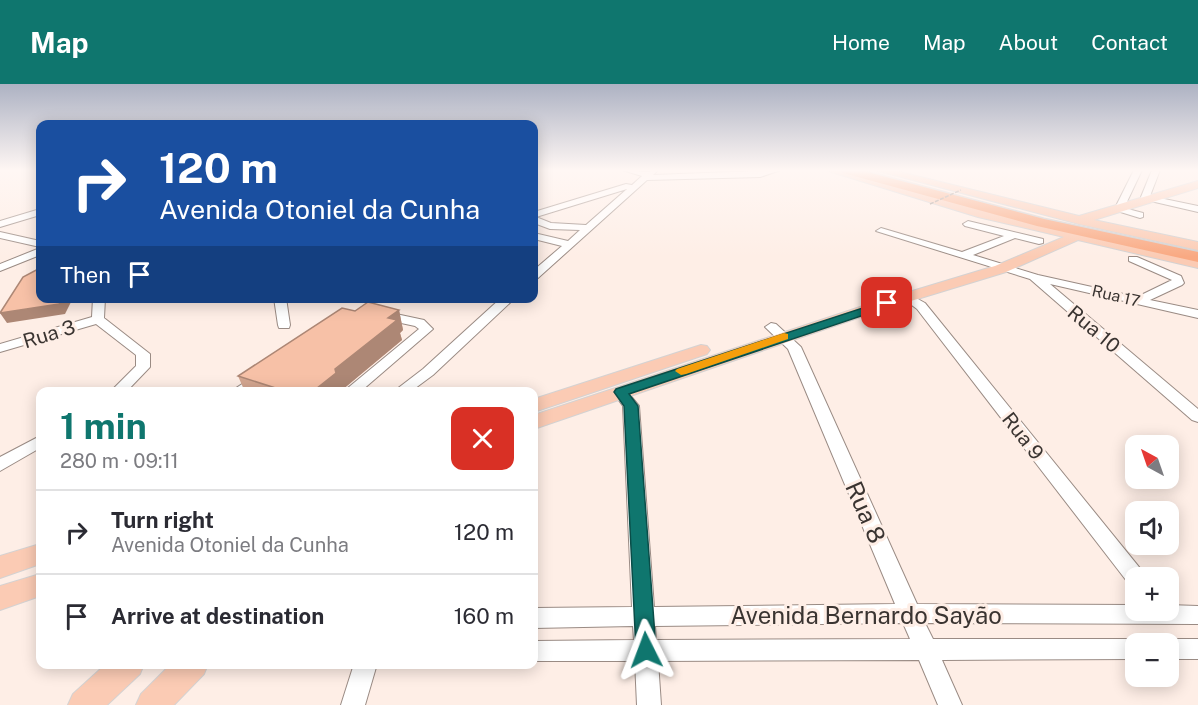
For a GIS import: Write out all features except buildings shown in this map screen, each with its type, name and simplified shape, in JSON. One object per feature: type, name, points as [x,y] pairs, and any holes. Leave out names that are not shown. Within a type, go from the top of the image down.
[{"type":"highway","points":[[954,199],[1042,223],[1198,257]]},
{"type":"highway","points":[[972,199],[1040,217],[1198,252]]},
{"type":"main road","points":[[926,199],[1057,233]]},
{"type":"main road","points":[[976,199],[1198,264]]},
{"type":"main road","points":[[538,405],[777,332],[908,297],[1002,268],[1059,246],[1076,229],[1150,199]]},
{"type":"main road","points":[[1109,227],[1186,199]]},
{"type":"main road","points":[[538,421],[621,392],[777,332],[1039,242],[1057,233],[1109,227],[1198,246]]},
{"type":"main road","points":[[0,567],[36,555]]},
{"type":"main road","points":[[0,598],[36,586]]},
{"type":"main road","points":[[84,705],[124,669]]},
{"type":"main road","points":[[152,705],[188,669]]},
{"type":"street","points":[[538,214],[579,199]]},
{"type":"street","points":[[538,272],[620,199]]},
{"type":"street","points":[[1124,199],[1119,210],[1140,215]]},
{"type":"street","points":[[1150,199],[1198,209]]},
{"type":"street","points":[[1174,203],[1198,204]]},
{"type":"street","points":[[0,224],[36,213]]},
{"type":"street","points":[[538,222],[565,228],[589,228]]},
{"type":"street","points":[[968,224],[1039,242]]},
{"type":"street","points":[[551,240],[565,228]]},
{"type":"street","name":"Rua 10","points":[[881,231],[1034,277],[1198,417]]},
{"type":"street","points":[[0,235],[36,243]]},
{"type":"street","points":[[961,255],[998,243],[1013,235]]},
{"type":"street","points":[[538,237],[569,244]]},
{"type":"street","points":[[0,268],[36,253]]},
{"type":"street","points":[[1133,259],[1178,278],[1178,283],[1137,301]]},
{"type":"street","name":"Rua 17","points":[[1034,277],[1198,314]]},
{"type":"street","name":"Rua 9","points":[[908,297],[921,306],[1127,567]]},
{"type":"street","points":[[99,303],[98,319],[143,354],[143,367],[122,387]]},
{"type":"street","points":[[281,303],[284,325]]},
{"type":"street","points":[[407,387],[428,372],[504,303]]},
{"type":"street","points":[[356,387],[427,329],[419,323],[379,314],[366,315]]},
{"type":"street","name":"Rua 3","points":[[0,348],[98,319]]},
{"type":"street","name":"Rua 8","points":[[777,332],[794,347],[950,705]]},
{"type":"street","points":[[244,387],[266,372]]},
{"type":"street","points":[[417,387],[428,372]]},
{"type":"street","points":[[621,392],[631,406],[649,705]]},
{"type":"street","points":[[0,465],[36,443]]},
{"type":"street","name":"Avenida Bernardo Sayão","points":[[538,618],[910,613],[1125,613]]},
{"type":"street","name":"Avenida Bernardo Sayão","points":[[1179,614],[1198,615]]},
{"type":"street","name":"Avenida Bernardo Sayão","points":[[538,651],[1125,649]]},
{"type":"street","points":[[1179,651],[1196,652]]},
{"type":"street","points":[[353,705],[364,669]]},
{"type":"path","points":[[930,204],[941,199]]},
{"type":"slow traffic","points":[[681,371],[784,336]]},
{"type":"route","points":[[646,650],[631,406],[621,392],[887,303]]}]
